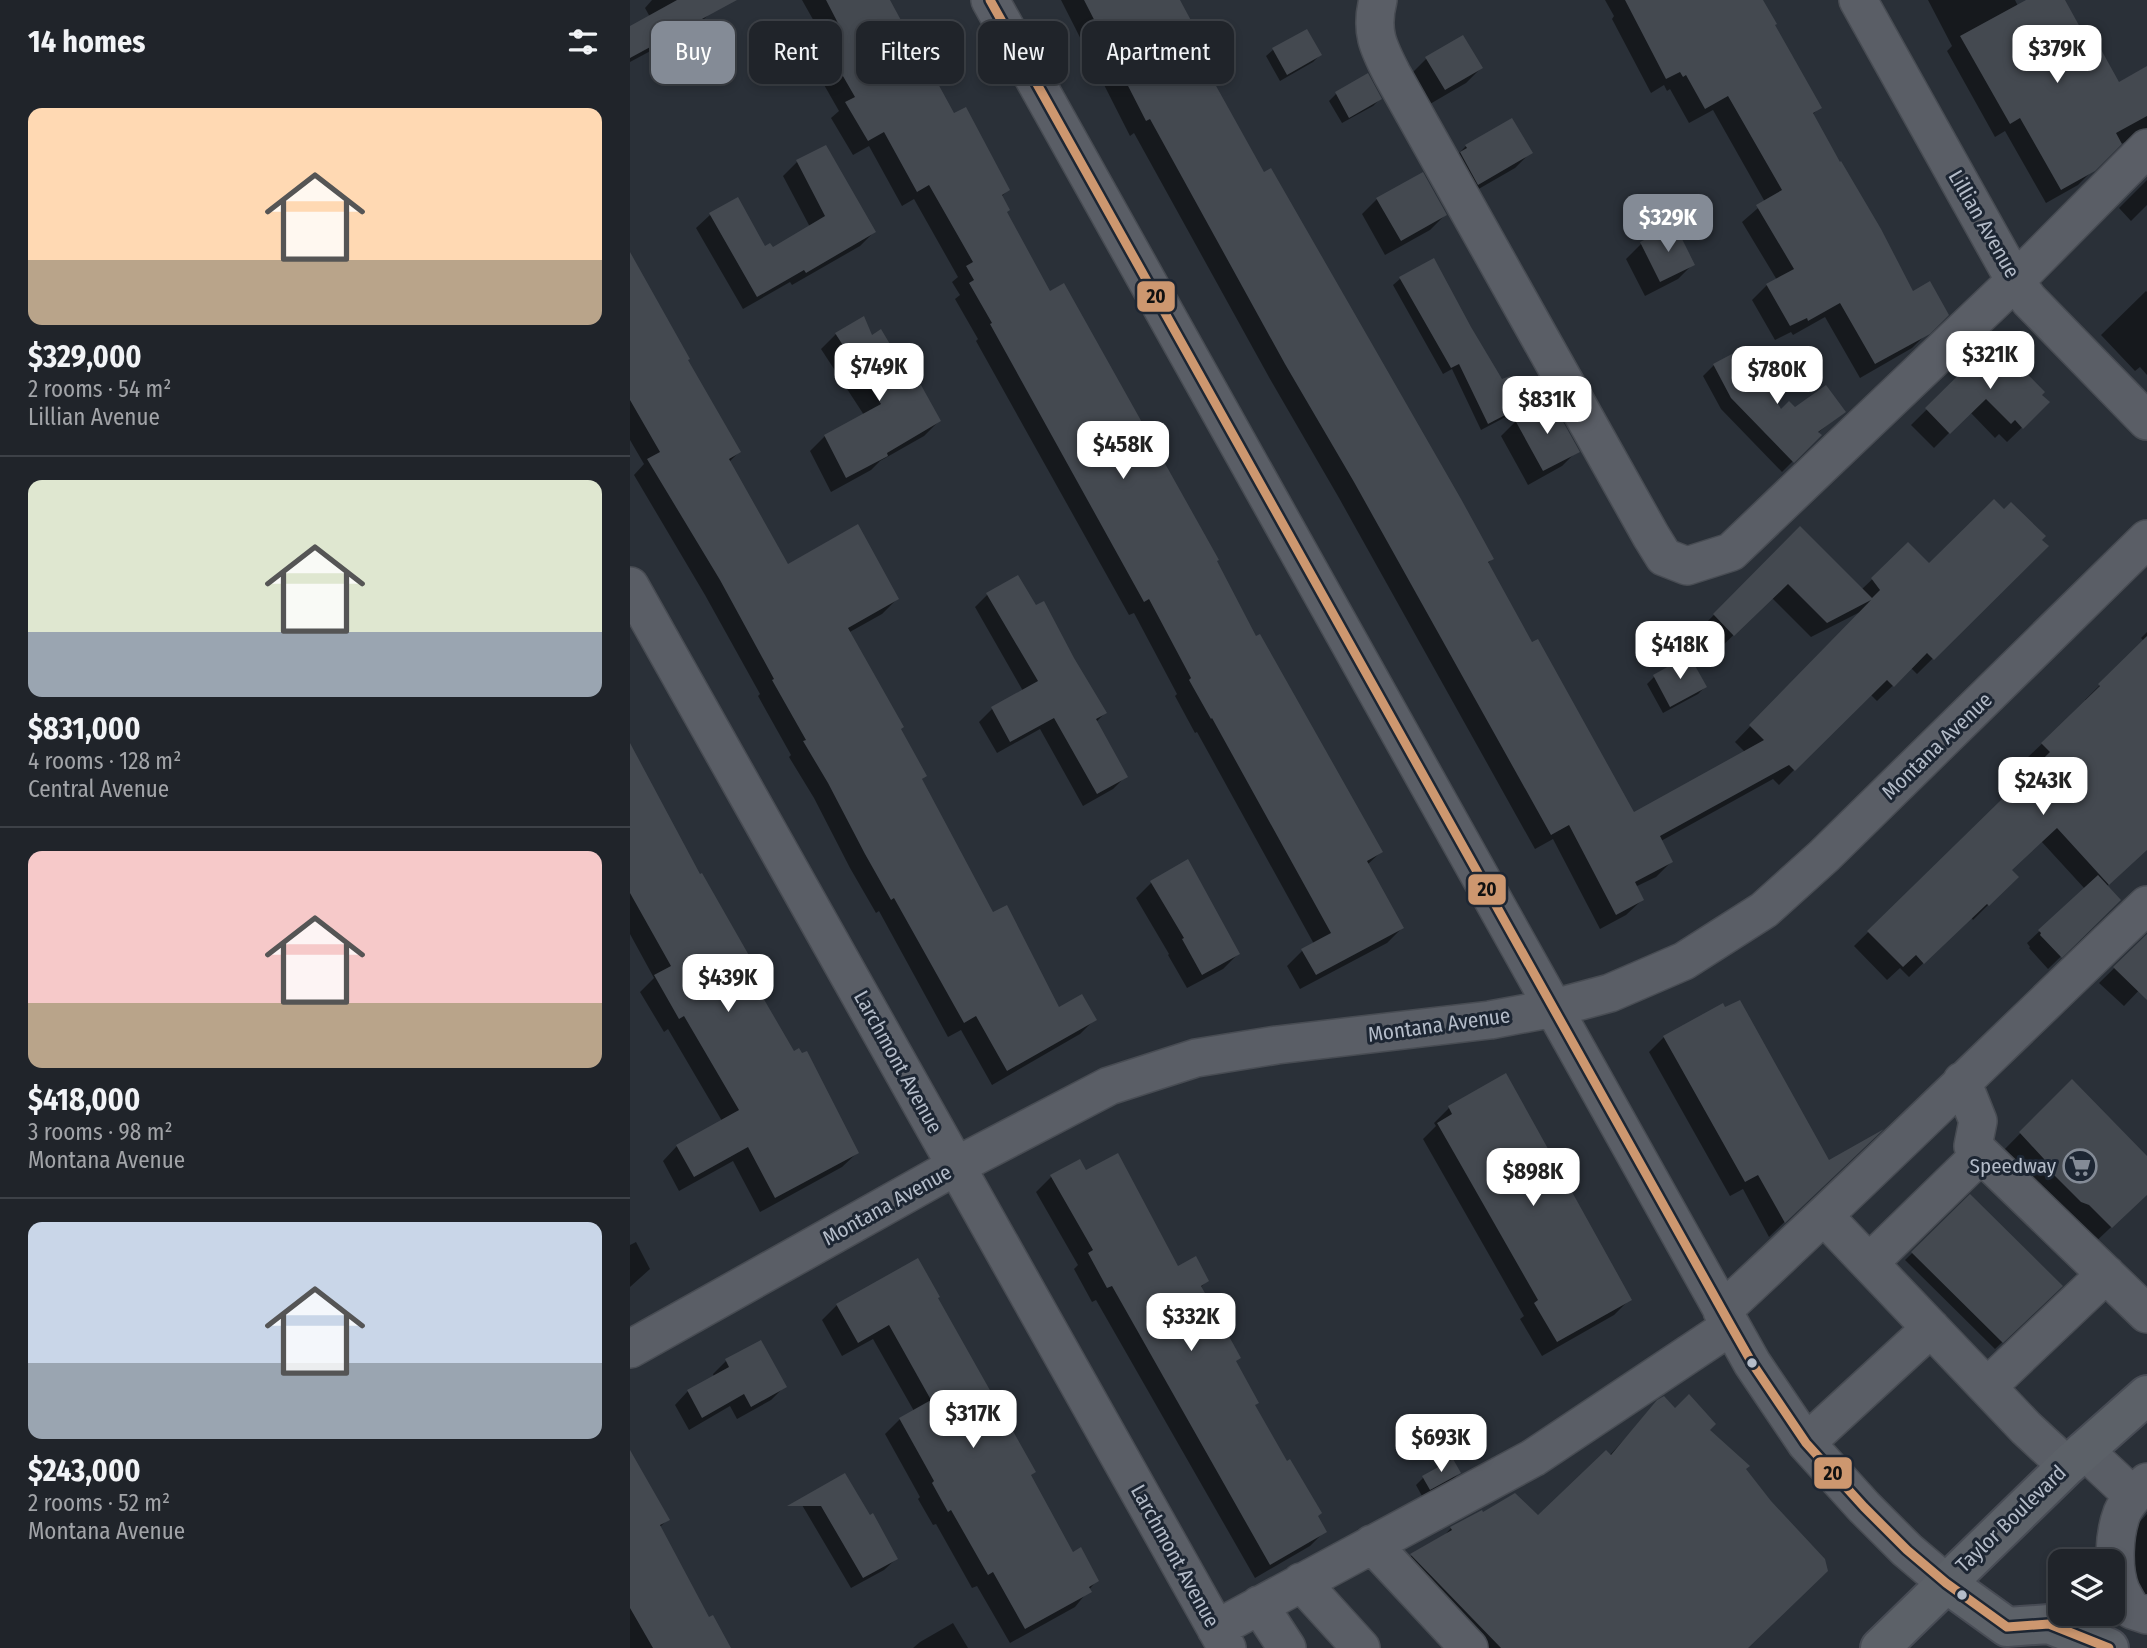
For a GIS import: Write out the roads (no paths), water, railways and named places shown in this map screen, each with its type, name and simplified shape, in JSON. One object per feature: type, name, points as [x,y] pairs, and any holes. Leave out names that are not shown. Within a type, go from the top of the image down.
[{"type":"main road","name":"Taylor Boulevard","points":[[1880,1648],[2075,1458],[2146,1397]]},
{"type":"main road","points":[[1945,1583],[2008,1638],[2049,1623],[2109,1648]]},
{"type":"street","points":[[990,0],[1752,1363],[1806,1443],[1864,1507],[1945,1583]]},
{"type":"street","points":[[1378,0],[1374,26],[1377,46],[1664,557],[1687,566],[1731,552],[2015,281],[2147,149]]},
{"type":"street","name":"Lillian Avenue","points":[[1858,0],[2015,281],[2029,300],[2147,421]]},
{"type":"street","name":"Montana Avenue","points":[[630,1349],[956,1166],[1109,1086],[1196,1058],[1277,1045],[1490,1020],[1554,1007],[1610,993],[1684,961],[1764,910],[1834,846],[2147,539]]},
{"type":"street","name":"Larchmont Avenue","points":[[630,586],[1221,1638]]},
{"type":"street","points":[[1221,1638],[1259,1605],[1533,1458],[1727,1318],[1962,1081],[2147,905]]},
{"type":"street","points":[[1962,1081],[1978,1121],[1973,1146],[2147,1314]]},
{"type":"street","points":[[1869,1263],[1981,1154]]},
{"type":"street","points":[[1825,1217],[2026,1428],[2075,1458],[2140,1489],[2123,1512],[2132,1539],[2116,1564],[2120,1589],[2132,1610],[2147,1615]]},
{"type":"street","points":[[1987,1387],[2106,1274]]},
{"type":"street","points":[[1806,1443],[1931,1328]]},
{"type":"street","points":[[1372,1544],[1469,1648]]},
{"type":"street","points":[[1301,1582],[1361,1648]]},
{"type":"street","points":[[1259,1605],[1287,1648]]},
{"type":"place","name":"Speedway","points":[[2080,1166]]}]
